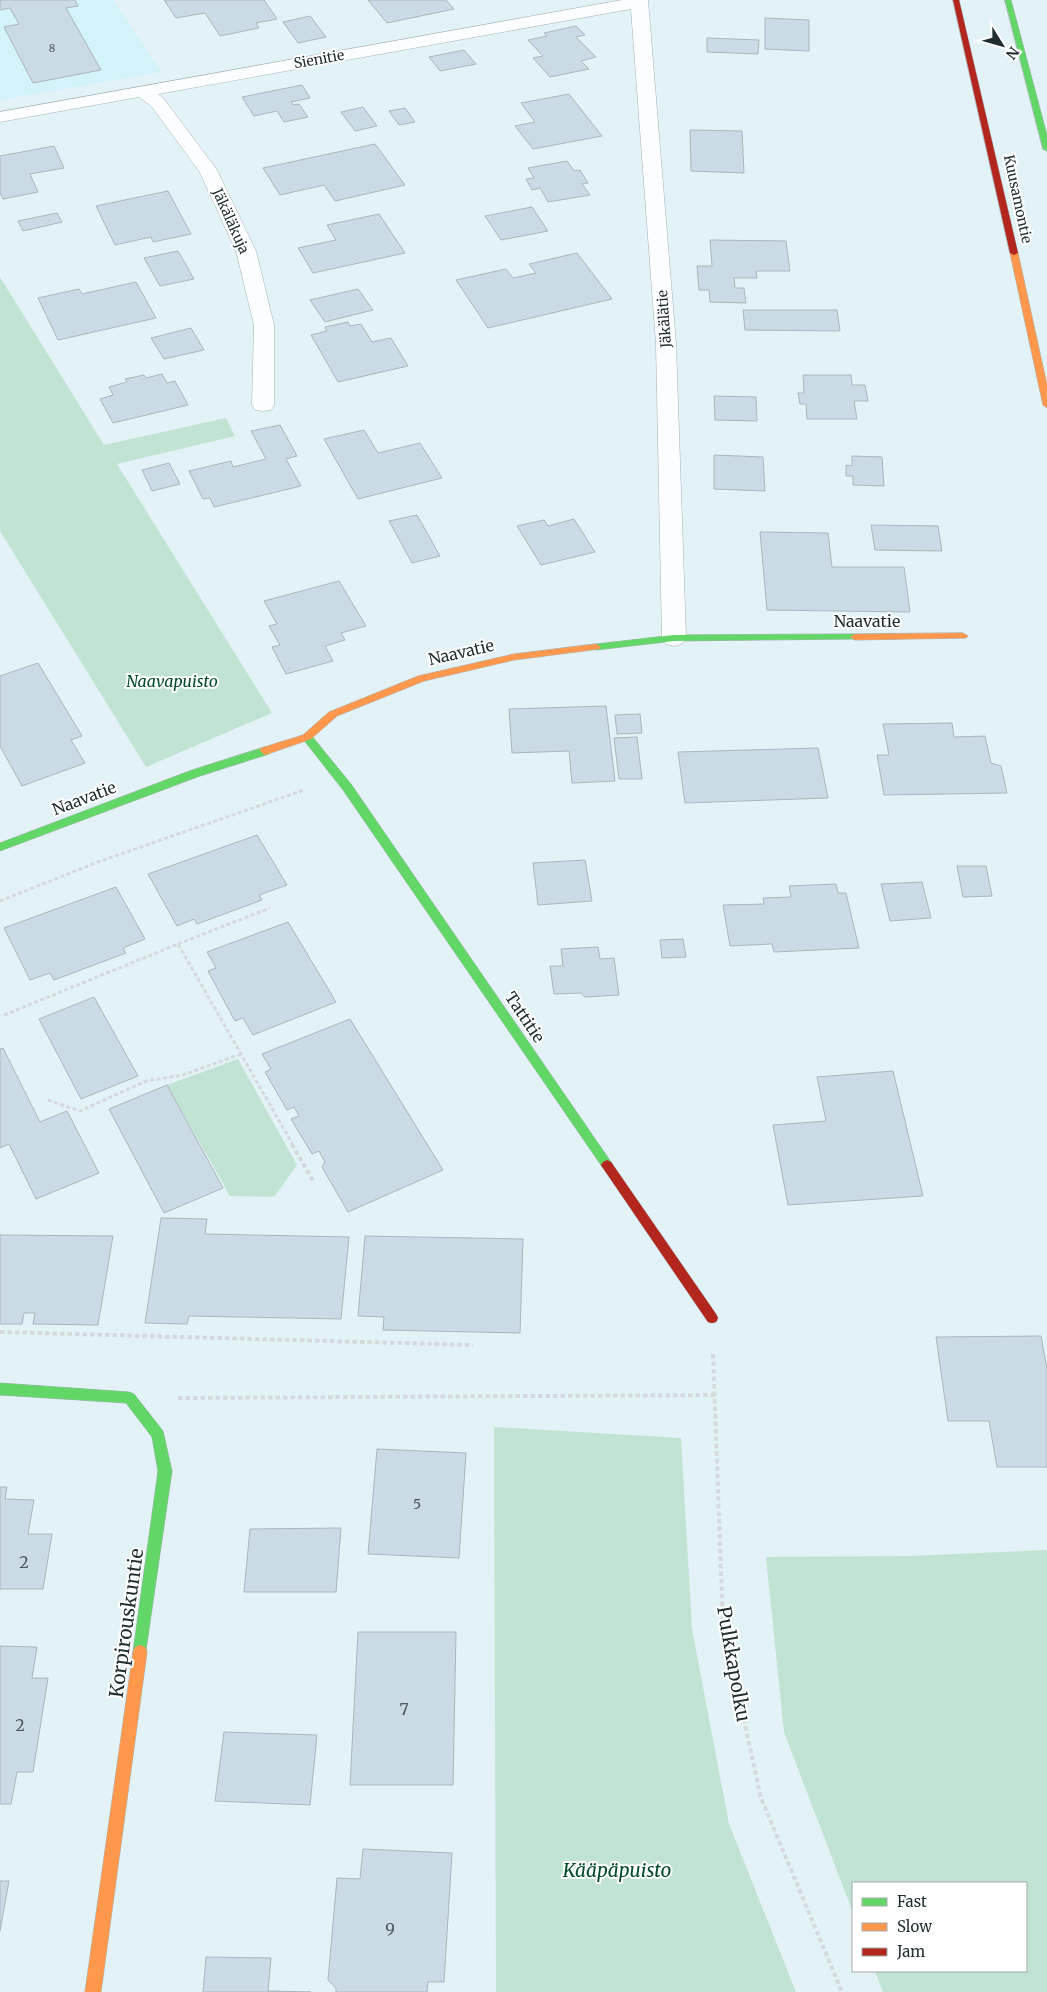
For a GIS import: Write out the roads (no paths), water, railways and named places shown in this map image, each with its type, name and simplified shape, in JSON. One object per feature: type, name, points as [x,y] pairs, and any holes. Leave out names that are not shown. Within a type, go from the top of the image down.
[{"type":"main road","name":"Kuusamontie","points":[[956,0],[993,157],[1047,405]]},
{"type":"main road","points":[[1008,0],[1028,83],[1047,148]]},
{"type":"main road","name":"Naavatie","points":[[0,848],[196,773],[307,737],[333,714],[421,678],[514,657],[674,638],[963,636]]},
{"type":"main road","name":"Tattitie","points":[[307,737],[347,788],[712,1318]]},
{"type":"main road","name":"Korpirouskuntie","points":[[0,1389],[129,1398],[158,1435],[165,1471],[94,1992]]},
{"type":"street","name":"Sienitie","points":[[0,117],[639,1]]},
{"type":"street","name":"Jäkälätie","points":[[639,1],[666,344],[674,638]]},
{"type":"street","name":"Jäkäläkuja","points":[[142,91],[158,103],[208,170],[246,251],[264,325],[263,405]]},
{"type":"park label","name":"Naavapuisto","points":[[172,681]]},
{"type":"park label","name":"Kääpäpuisto","points":[[617,1870]]}]
